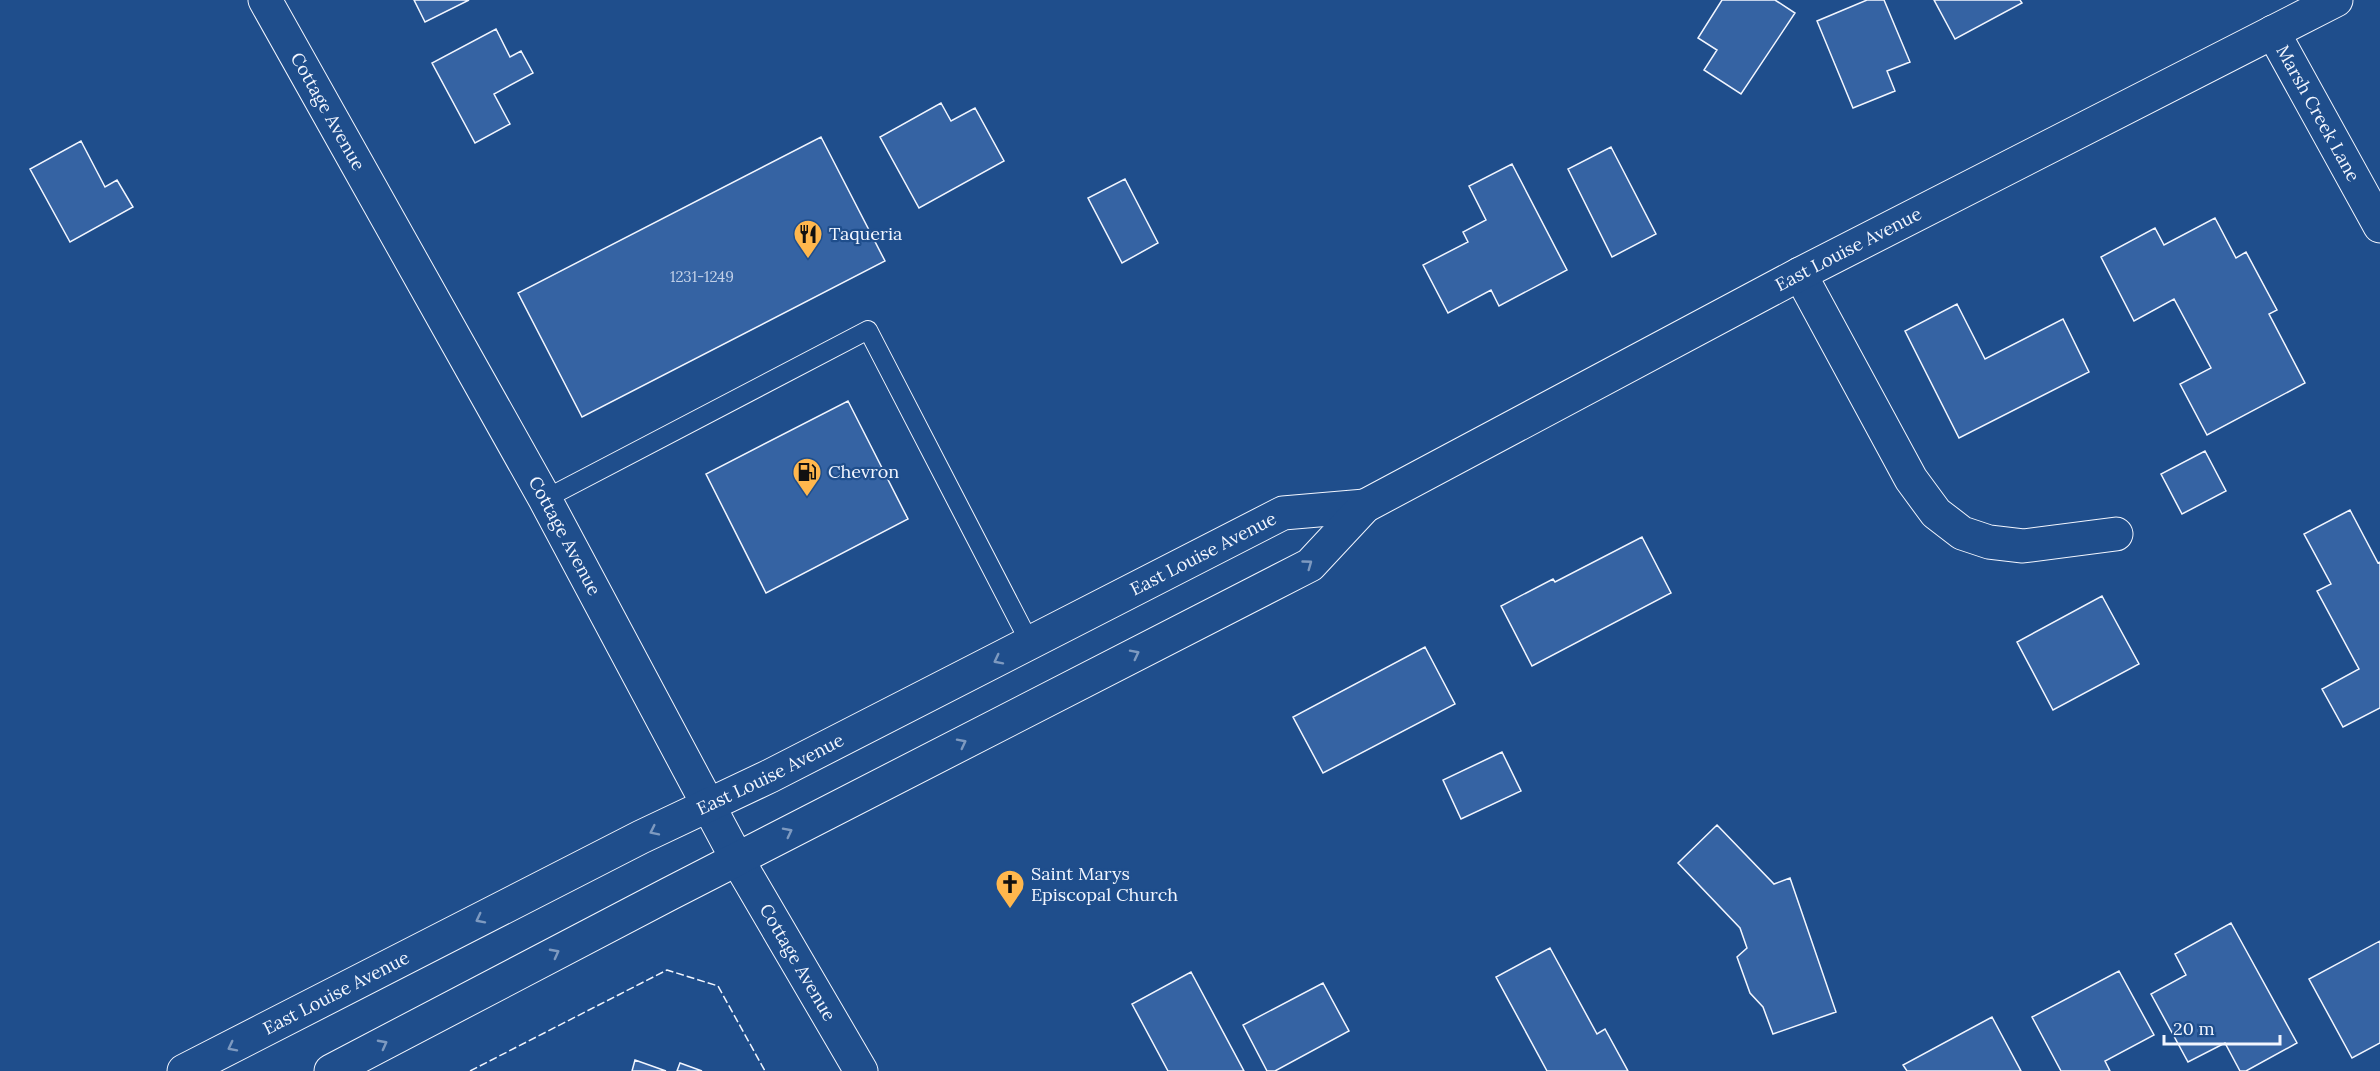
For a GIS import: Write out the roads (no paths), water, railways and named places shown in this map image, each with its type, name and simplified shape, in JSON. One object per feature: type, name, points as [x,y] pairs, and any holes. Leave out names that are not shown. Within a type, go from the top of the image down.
[{"type":"street","name":"Cottage Avenue","points":[[265,0],[545,499],[736,859],[861,1071]]},
{"type":"street","name":"East Louise Avenue","points":[[331,1071],[736,859],[1310,565],[1365,507],[1800,274],[2336,0]]},
{"type":"street","name":"Marsh Creek Lane","points":[[2273,32],[2380,226]]},
{"type":"street","points":[[1800,274],[1911,479],[1936,513],[1962,533],[2001,544],[2023,546],[2116,534]]},
{"type":"street","name":"East Louise Avenue","points":[[184,1071],[707,805],[779,771],[1283,513],[1365,507]]},
{"type":"lane","points":[[545,499],[868,330],[1030,643]]},
{"type":"place","name":"Taqueria","points":[[808,260]]},
{"type":"place","name":"Chevron","points":[[807,498]]},
{"type":"place","name":"Saint Marys Episcopal Church","points":[[1010,910]]}]
